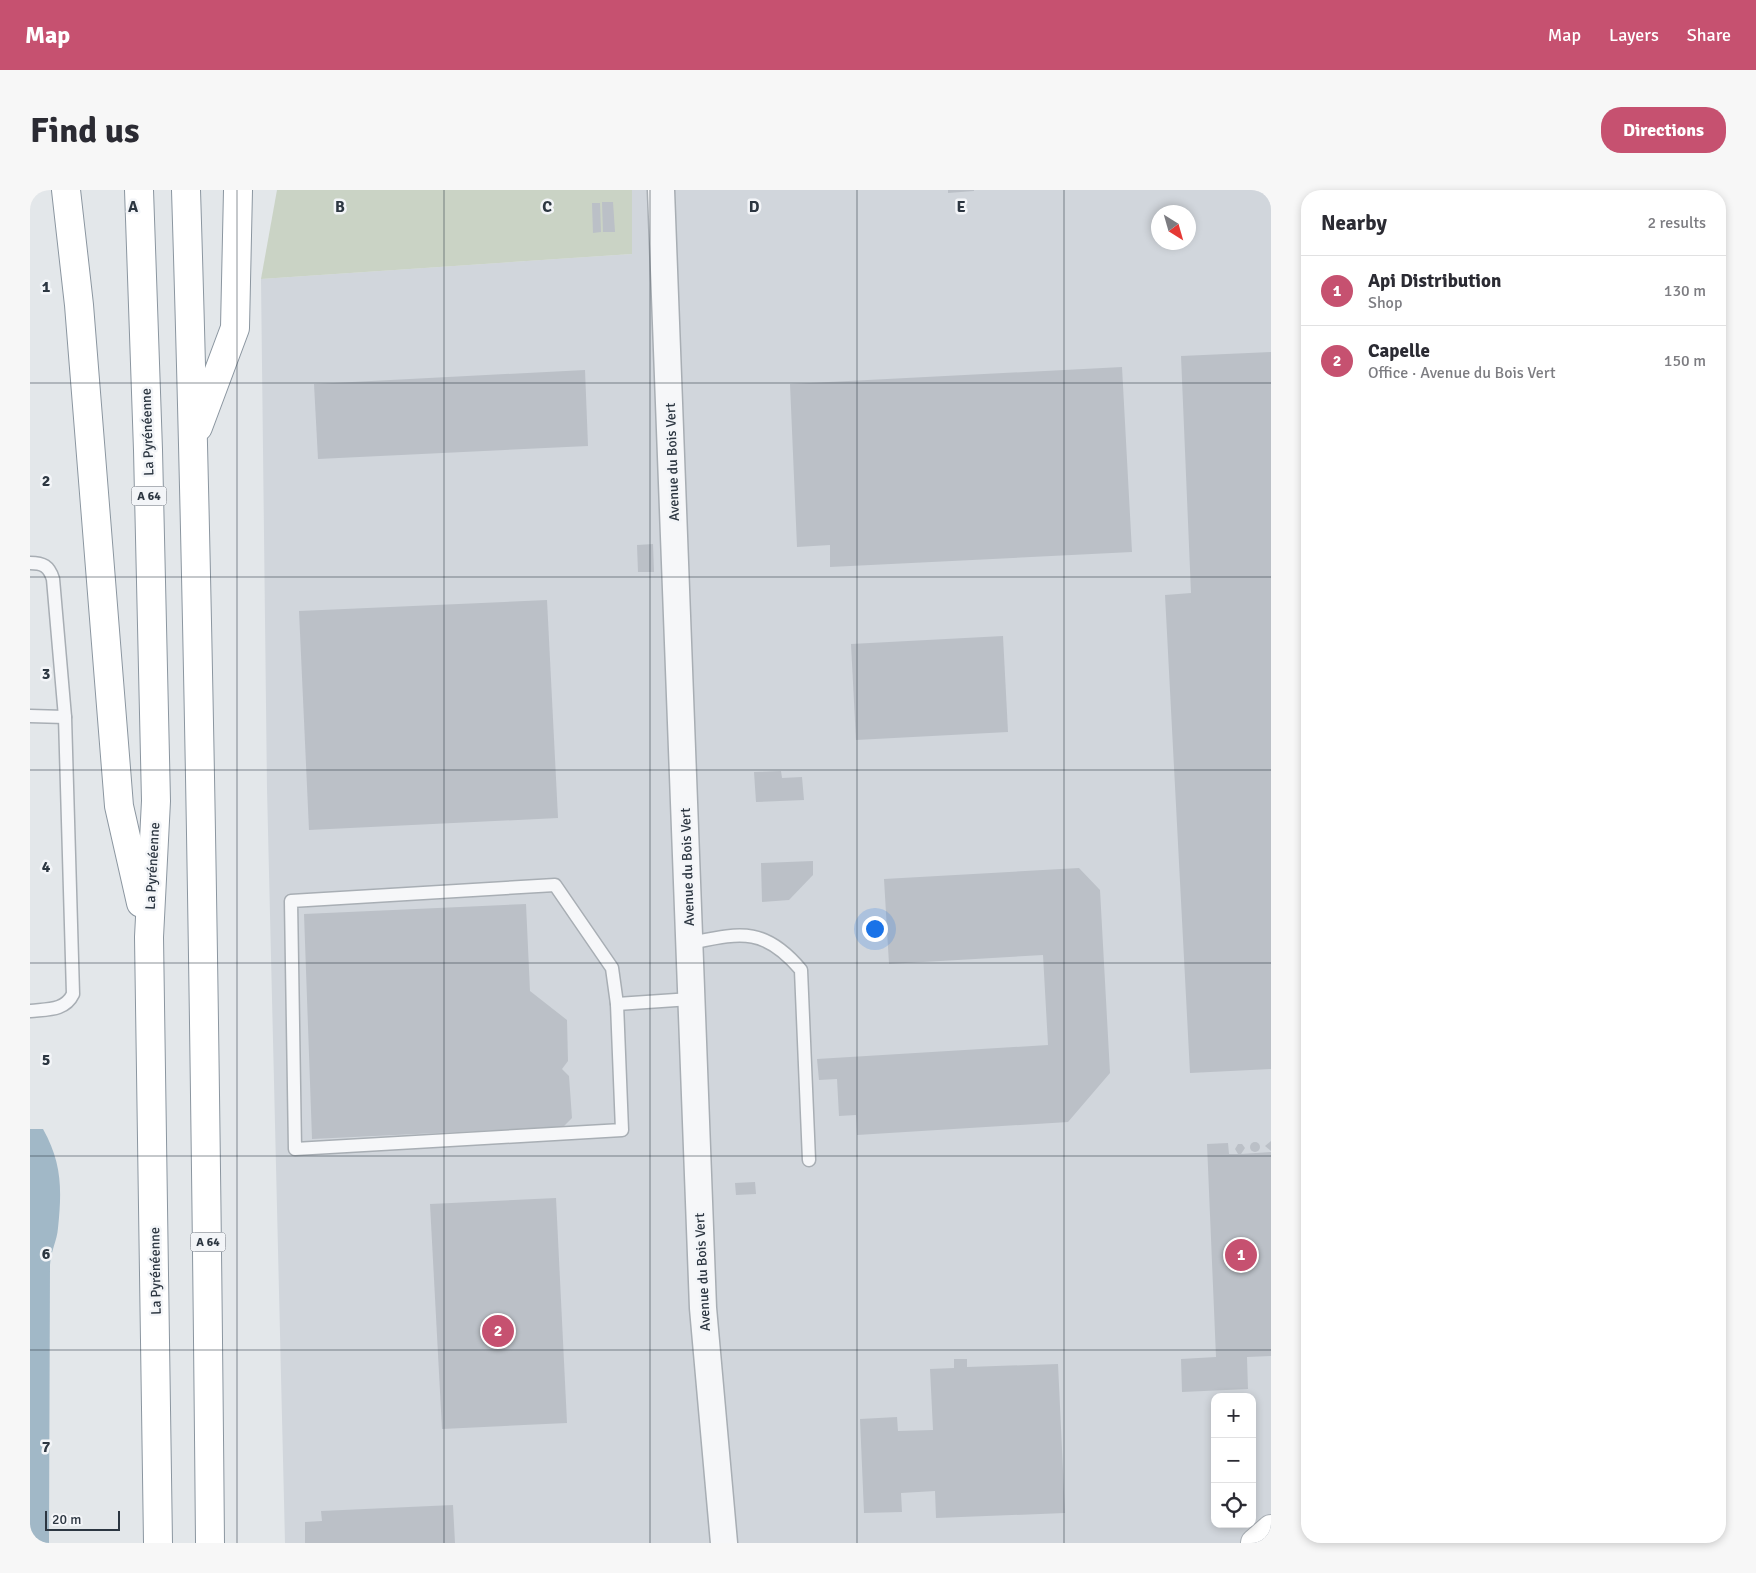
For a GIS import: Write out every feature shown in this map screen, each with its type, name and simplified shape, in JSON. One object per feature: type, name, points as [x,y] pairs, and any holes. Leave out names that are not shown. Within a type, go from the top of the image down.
[{"type":"main road","points":[[66,190],[79,305],[119,806],[149,937]]},
{"type":"main road","name":"La Pyrénéenne","points":[[139,190],[148,450],[156,791],[149,937],[158,1543]]},
{"type":"main road","name":"A 64","points":[[186,190],[194,438],[207,1172],[210,1543]]},
{"type":"main road","points":[[194,438],[235,328],[238,190]]},
{"type":"main road","points":[[1255,1543],[1271,1529]]},
{"type":"street","name":"Avenue du Bois Vert","points":[[661,190],[703,1308],[724,1543]]},
{"type":"lane","points":[[30,562],[41,563],[50,570],[53,579],[65,717],[73,994],[69,1003],[59,1008],[30,1011]]},
{"type":"lane","points":[[30,716],[65,717]]},
{"type":"lane","points":[[555,885],[612,968],[617,1004],[622,1130],[296,1149],[291,901],[555,885]]},
{"type":"lane","points":[[690,943],[736,934],[762,939],[785,951],[800,970],[809,1160]]},
{"type":"lane","points":[[617,1004],[691,998]]},
{"type":"shaded area","points":[[632,190],[1271,190],[1271,1543],[285,1543],[267,789],[261,279],[632,254]]},
{"type":"green space","points":[[277,190],[632,190],[632,254],[261,279]]},
{"type":"water","points":[[30,1129],[43,1129],[49,1141],[57,1165],[60,1189],[57,1233],[50,1265],[49,1543],[30,1543]]},
{"type":"building","points":[[948,190],[974,190],[974,191],[948,193]]},
{"type":"building","points":[[602,202],[613,202],[615,232],[603,232]]},
{"type":"building","points":[[592,203],[600,203],[601,232],[593,233]]},
{"type":"building","points":[[1271,352],[1271,1069],[1190,1073],[1165,595],[1191,593],[1181,356]]},
{"type":"building","points":[[1122,367],[1132,552],[830,567],[830,545],[797,547],[790,384]]},
{"type":"building","points":[[585,370],[588,446],[318,459],[314,384]]},
{"type":"building","points":[[653,544],[654,572],[638,572],[637,545]]},
{"type":"building","points":[[547,600],[558,818],[309,830],[299,611]]},
{"type":"building","points":[[1003,636],[1008,732],[856,740],[851,644]]},
{"type":"building","points":[[781,771],[782,778],[802,777],[804,800],[756,802],[754,772]]},
{"type":"building","points":[[813,861],[813,875],[789,900],[762,902],[761,863]]},
{"type":"building","points":[[1079,868],[1100,890],[1110,1073],[1068,1122],[857,1135],[856,1115],[839,1116],[837,1079],[819,1080],[817,1059],[1048,1045],[1043,955],[889,964],[884,879]]},
{"type":"building","points":[[526,904],[530,991],[567,1020],[568,1061],[562,1069],[569,1076],[572,1118],[563,1127],[312,1139],[304,914]]},
{"type":"building","points":[[1271,1141],[1271,1151],[1265,1146]]},
{"type":"building","points":[[1255,1142],[1260,1147],[1255,1152],[1250,1147]]},
{"type":"building","points":[[1228,1143],[1229,1154],[1238,1154],[1235,1149],[1238,1144],[1242,1144],[1245,1148],[1241,1154],[1271,1152],[1271,1356],[1247,1357],[1248,1389],[1182,1392],[1181,1359],[1216,1357],[1207,1144]]},
{"type":"building","points":[[755,1182],[756,1194],[736,1195],[735,1183]]},
{"type":"building","points":[[556,1198],[567,1423],[442,1429],[430,1204]]},
{"type":"building","points":[[954,1359],[967,1359],[967,1367],[1058,1364],[1065,1513],[936,1518],[935,1491],[901,1493],[902,1512],[864,1513],[860,1419],[897,1417],[898,1431],[933,1430],[930,1369],[954,1368]]},
{"type":"building","points":[[453,1505],[455,1543],[305,1543],[305,1522],[322,1521],[321,1511]]},
{"type":"place","name":"Api Distribution","points":[[1241,1255]]},
{"type":"place","name":"Capelle","points":[[498,1331]]}]
